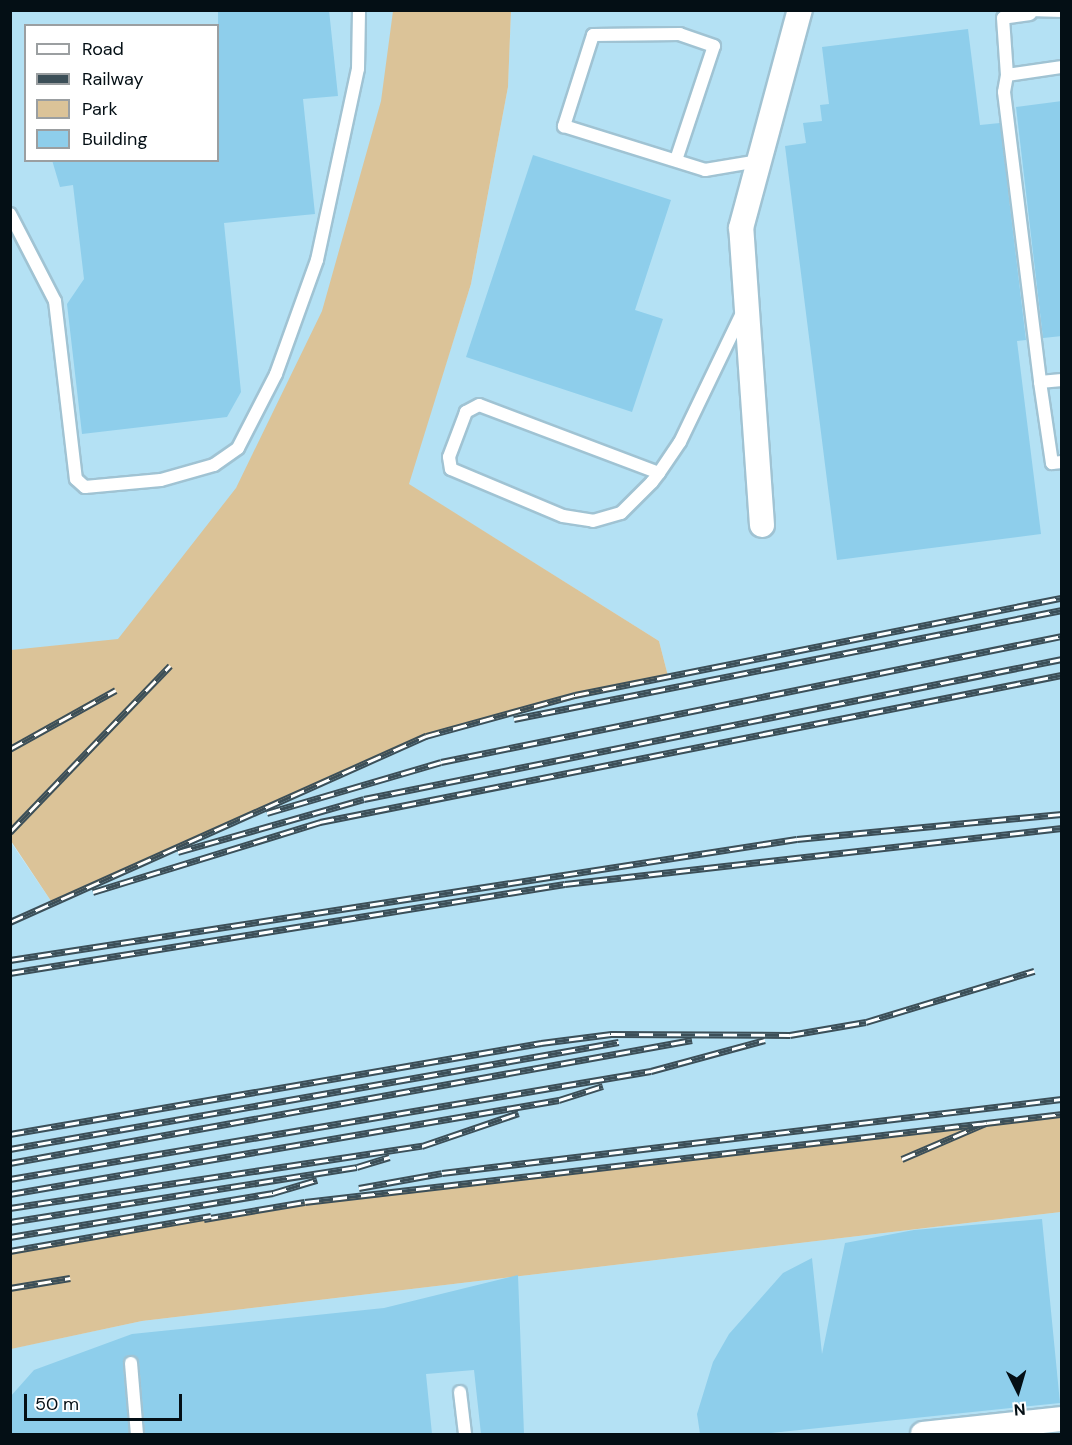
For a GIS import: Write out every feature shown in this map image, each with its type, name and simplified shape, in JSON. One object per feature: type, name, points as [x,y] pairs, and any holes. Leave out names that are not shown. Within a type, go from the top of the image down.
[{"type":"street","points":[[762,525],[741,228],[800,10]]},
{"type":"street","points":[[923,1434],[1062,1419]]},
{"type":"lane","points":[[10,214],[55,302],[76,479],[84,487],[161,480],[214,465],[238,448],[276,375],[317,260],[358,69],[360,10]]},
{"type":"lane","points":[[1062,10],[1030,12],[1003,18],[1006,75],[1004,92],[1040,382],[1052,463],[1062,462]]},
{"type":"lane","points":[[676,160],[714,46],[680,34],[593,35],[564,126],[705,170],[759,161]]},
{"type":"lane","points":[[1006,75],[1062,67]]},
{"type":"lane","points":[[659,473],[479,405],[466,412],[449,457],[452,469],[563,516],[593,521],[621,513],[659,473],[680,442],[746,304]]},
{"type":"lane","points":[[1040,382],[1062,380]]},
{"type":"lane","points":[[131,1363],[137,1434]]},
{"type":"lane","points":[[460,1392],[465,1434]]},
{"type":"shaded area","points":[[11,11],[448,11],[397,269],[11,832]]},
{"type":"shaded area","points":[[511,11],[1061,11],[1061,1114],[305,1202],[11,1251],[10,841],[53,904],[426,736],[668,676],[659,641],[408,484],[471,284],[508,87]]},
{"type":"shaded area","points":[[1061,1212],[1061,1419],[946,1434],[11,1434],[10,1349],[142,1321]]},
{"type":"green space","points":[[393,11],[511,11],[508,87],[471,284],[409,484],[659,641],[668,676],[426,736],[53,904],[11,841],[11,650],[118,639],[236,488],[322,311],[381,101]]},
{"type":"green space","points":[[1061,1114],[1061,1212],[142,1321],[11,1349],[11,1251],[305,1202]]},
{"type":"building","points":[[218,10],[329,10],[338,96],[303,99],[315,214],[224,223],[241,392],[227,417],[82,434],[67,304],[84,279],[73,185],[60,187],[53,162],[219,162]]},
{"type":"building","points":[[968,29],[980,125],[1000,123],[1026,340],[1017,341],[1041,534],[837,560],[785,146],[806,143],[803,123],[822,121],[820,105],[829,104],[822,47]]},
{"type":"building","points":[[1062,101],[1062,336],[1043,338],[1016,107]]},
{"type":"building","points":[[533,155],[671,200],[635,310],[663,319],[632,412],[466,357]]},
{"type":"building","points":[[1042,1219],[1060,1403],[771,1433],[700,1434],[697,1414],[713,1362],[729,1334],[783,1273],[812,1258],[822,1354],[845,1243],[914,1230]]},
{"type":"building","points":[[518,1275],[524,1434],[481,1434],[474,1370],[426,1374],[432,1434],[145,1434],[139,1362],[131,1355],[123,1364],[129,1434],[10,1434],[10,1397],[34,1370],[132,1334],[384,1308]]},
{"type":"railway","points":[[10,922],[426,736],[575,695],[1062,598]]},
{"type":"railway","points":[[514,719],[1062,610]]},
{"type":"railway","points":[[267,813],[441,762],[1062,636]]},
{"type":"railway","points":[[178,852],[364,799],[1062,659]]},
{"type":"railway","points":[[10,832],[170,666]]},
{"type":"railway","points":[[93,892],[320,822],[1062,675]]},
{"type":"railway","points":[[10,749],[116,690]]},
{"type":"railway","points":[[10,960],[797,839],[1062,814]]},
{"type":"railway","points":[[10,973],[565,884],[1062,828]]},
{"type":"railway","points":[[10,1134],[541,1043],[611,1034],[790,1035],[866,1022],[1034,971]]},
{"type":"railway","points":[[10,1163],[692,1040]]},
{"type":"railway","points":[[10,1179],[651,1071],[765,1040]]},
{"type":"railway","points":[[10,1149],[619,1042]]},
{"type":"railway","points":[[10,1194],[559,1100],[603,1086]]},
{"type":"railway","points":[[359,1188],[442,1173],[1062,1099]]},
{"type":"railway","points":[[10,1208],[422,1146],[519,1113]]},
{"type":"railway","points":[[902,1159],[986,1123],[1062,1114]]},
{"type":"railway","points":[[204,1219],[305,1202],[986,1123]]},
{"type":"railway","points":[[10,1222],[357,1167],[389,1157]]},
{"type":"railway","points":[[10,1237],[273,1193],[317,1180]]},
{"type":"railway","points":[[10,1251],[211,1216]]},
{"type":"railway","points":[[10,1288],[70,1278]]}]
